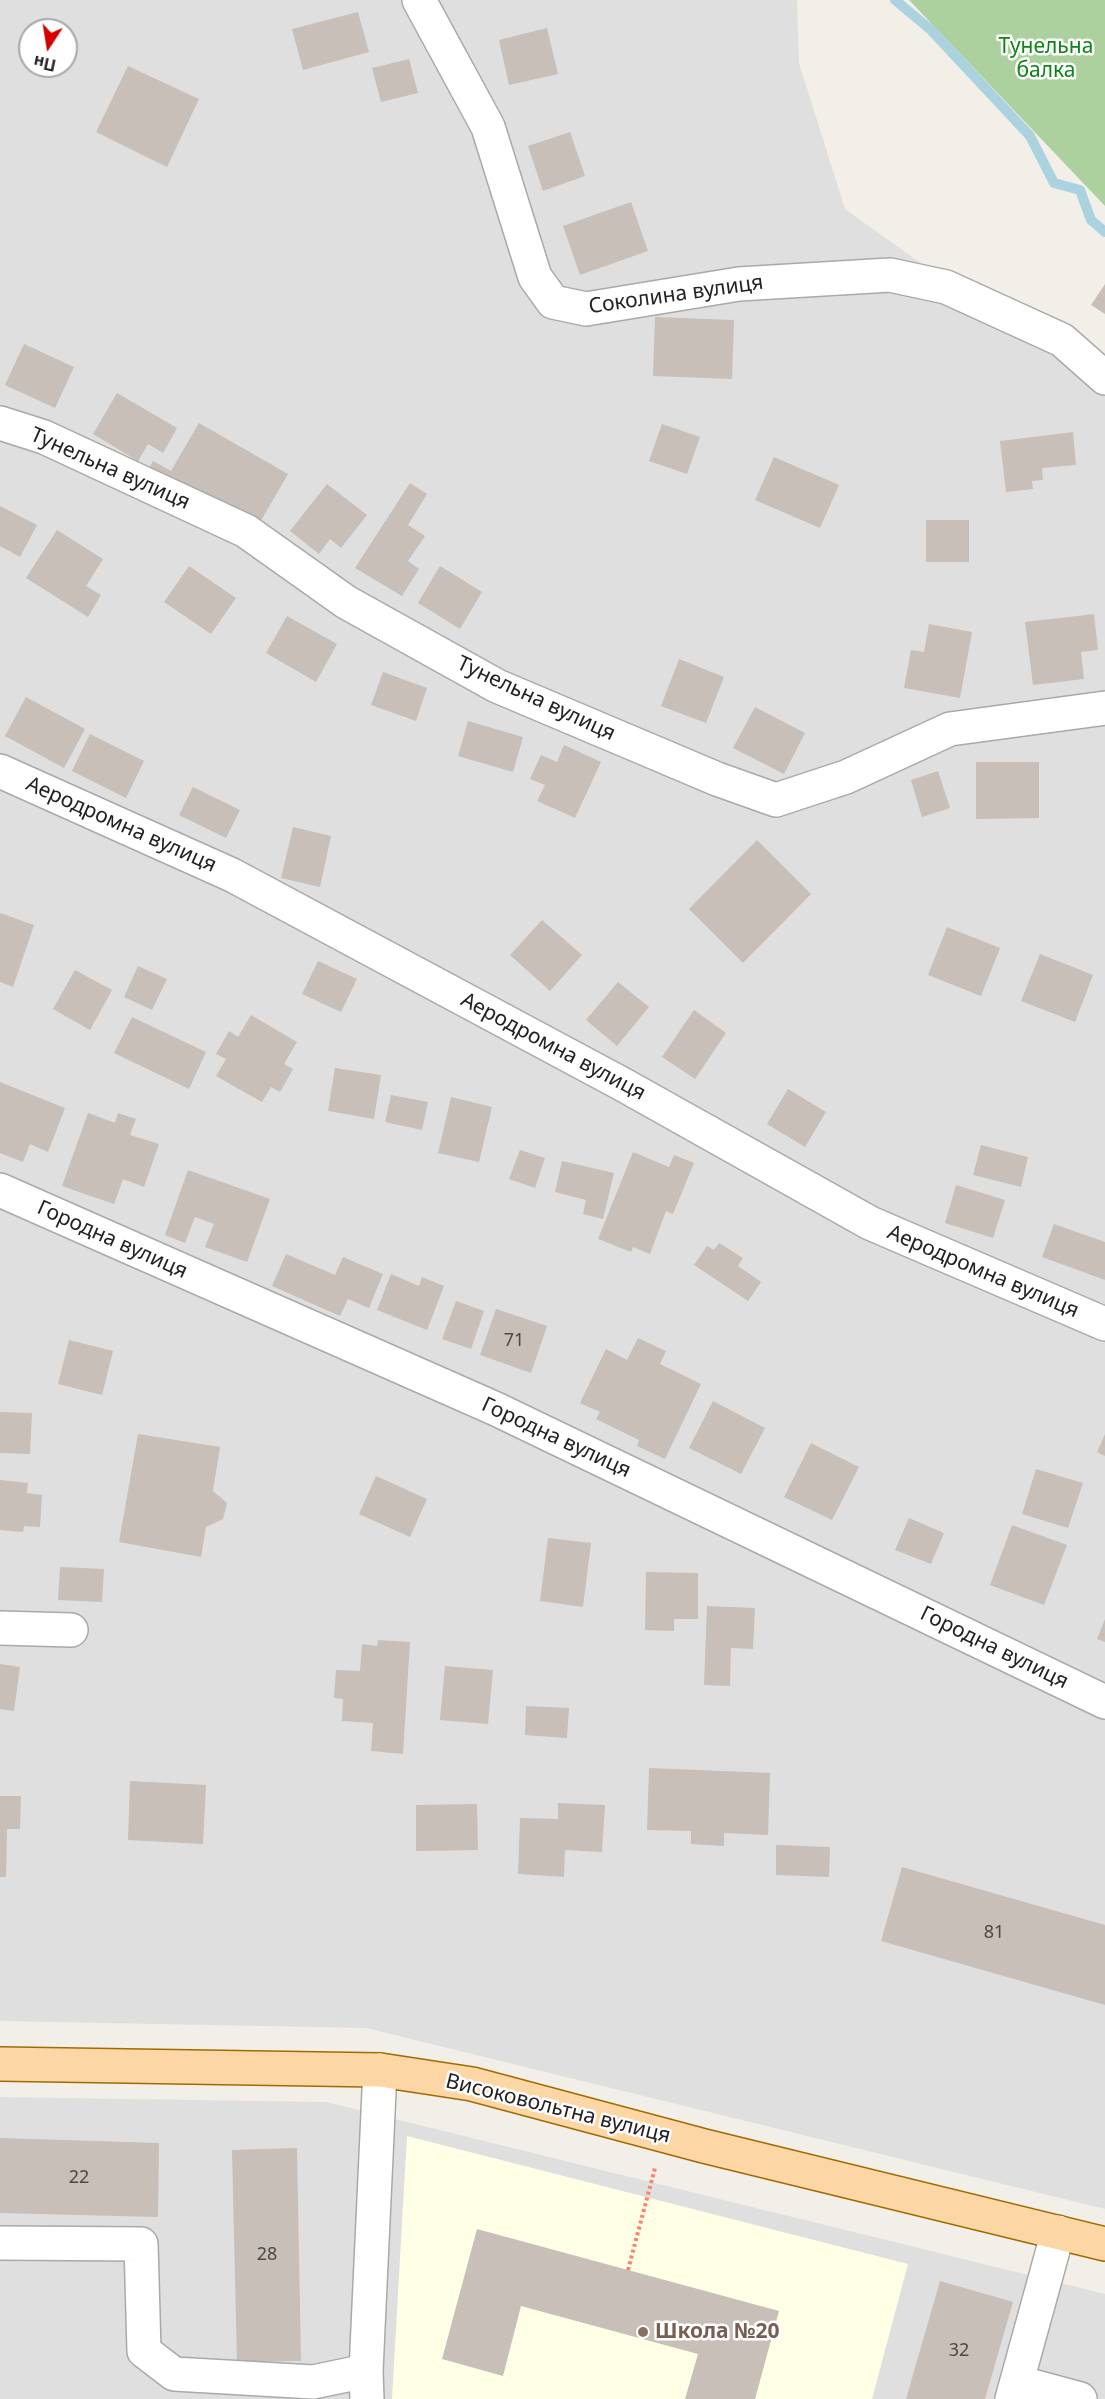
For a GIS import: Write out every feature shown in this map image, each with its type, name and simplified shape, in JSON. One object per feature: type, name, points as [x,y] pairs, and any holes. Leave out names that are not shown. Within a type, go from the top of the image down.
[{"type":"main road","name":"Високовольтна вулиця","points":[[0,2064],[380,2070],[471,2084],[664,2136],[1105,2244]]},
{"type":"street","name":"Соколина вулиця","points":[[419,0],[488,127],[535,277],[553,302],[586,309],[739,284],[890,275],[946,287],[1062,340],[1105,378]]},
{"type":"street","name":"Тунельна вулиця","points":[[0,423],[44,437],[246,531],[346,602],[497,686],[717,778],[776,800],[846,777],[950,729],[1105,708]]},
{"type":"street","name":"Аеродромна вулиця","points":[[0,771],[232,874],[622,1084],[870,1223],[1105,1324]]},
{"type":"street","name":"Городна вулиця","points":[[0,1190],[496,1408],[1105,1702]]},
{"type":"street","points":[[0,1628],[71,1630]]},
{"type":"street","points":[[0,2243],[141,2244],[144,2351],[174,2374],[274,2389],[313,2382],[366,2385],[380,2070]]},
{"type":"street","points":[[1058,2232],[1015,2390],[1080,2399]]},
{"type":"path","points":[[628,2270],[664,2136]]},
{"type":"shaded area","points":[[0,0],[797,0],[799,63],[845,209],[947,282],[1105,367],[1105,2209],[366,2028],[0,2021]]},
{"type":"shaded area","points":[[0,2097],[326,2102],[1105,2294],[1105,2399],[0,2399]]},
{"type":"shaded area","name":"Школа №20","points":[[407,2136],[908,2264],[872,2399],[392,2399]]},
{"type":"green space","name":"Тунельна балка","points":[[909,0],[1105,0],[1105,206]]},
{"type":"building","points":[[358,12],[369,52],[303,70],[292,29]]},
{"type":"building","points":[[547,28],[558,74],[509,85],[499,40]]},
{"type":"building","points":[[409,59],[418,93],[381,102],[372,68]]},
{"type":"building","points":[[128,66],[199,99],[167,167],[96,132]]},
{"type":"building","points":[[570,132],[585,176],[543,191],[528,146]]},
{"type":"building","points":[[631,202],[648,251],[580,275],[563,226]]},
{"type":"building","points":[[1105,284],[1105,314],[1091,305]]},
{"type":"building","points":[[655,317],[734,320],[732,379],[653,376]]},
{"type":"building","points":[[24,344],[74,367],[55,408],[5,385]]},
{"type":"building","points":[[117,393],[177,428],[163,453],[148,444],[138,461],[93,434]]},
{"type":"building","points":[[199,423],[288,474],[259,524],[146,474],[153,461],[171,471]]},
{"type":"building","points":[[662,424],[700,437],[687,474],[649,461]]},
{"type":"building","points":[[1073,432],[1076,465],[1042,468],[1043,480],[1032,481],[1033,489],[1006,492],[1000,441]]},
{"type":"building","points":[[774,457],[839,485],[820,528],[755,500]]},
{"type":"building","points":[[410,483],[427,494],[408,525],[425,536],[408,561],[419,569],[402,596],[355,568]]},
{"type":"building","points":[[327,484],[367,515],[341,548],[330,539],[319,554],[290,531]]},
{"type":"building","points":[[0,506],[37,525],[20,557],[0,546]]},
{"type":"building","points":[[926,520],[969,520],[969,562],[926,562]]},
{"type":"building","points":[[57,530],[103,559],[86,586],[101,595],[88,617],[26,578]]},
{"type":"building","points":[[189,566],[236,598],[211,634],[164,602]]},
{"type":"building","points":[[440,566],[482,592],[460,629],[418,603]]},
{"type":"building","points":[[1094,614],[1098,650],[1081,652],[1084,679],[1033,685],[1025,622]]},
{"type":"building","points":[[287,616],[337,644],[316,682],[266,653]]},
{"type":"building","points":[[929,624],[972,632],[960,698],[904,688],[911,650],[924,652]]},
{"type":"building","points":[[679,659],[724,677],[706,723],[661,706]]},
{"type":"building","points":[[383,672],[427,688],[416,721],[371,705]]},
{"type":"building","points":[[26,697],[85,729],[64,768],[5,736]]},
{"type":"building","points":[[755,707],[805,733],[784,774],[733,748]]},
{"type":"building","points":[[468,721],[523,737],[513,772],[458,756]]},
{"type":"building","points":[[90,734],[144,761],[126,798],[72,771]]},
{"type":"building","points":[[564,745],[601,762],[575,818],[537,801],[545,785],[530,779],[541,755],[557,762]]},
{"type":"building","points":[[976,762],[1039,762],[1039,818],[976,819]]},
{"type":"building","points":[[938,771],[950,808],[922,817],[911,780]]},
{"type":"building","points":[[193,787],[240,810],[226,838],[179,815]]},
{"type":"building","points":[[293,827],[331,836],[320,887],[281,878]]},
{"type":"building","points":[[757,840],[811,894],[743,963],[689,909]]},
{"type":"building","points":[[0,913],[34,925],[13,987],[0,982]]},
{"type":"building","points":[[542,920],[582,955],[550,991],[510,955]]},
{"type":"building","points":[[947,927],[1000,948],[981,996],[928,975]]},
{"type":"building","points":[[1040,954],[1093,975],[1075,1022],[1021,1001]]},
{"type":"building","points":[[318,961],[357,979],[341,1012],[302,994]]},
{"type":"building","points":[[138,966],[167,979],[152,1010],[124,997]]},
{"type":"building","points":[[75,970],[112,990],[90,1030],[53,1009]]},
{"type":"building","points":[[618,982],[649,1007],[617,1046],[586,1020]]},
{"type":"building","points":[[694,1010],[726,1033],[695,1079],[662,1057]]},
{"type":"building","points":[[251,1015],[297,1042],[284,1064],[293,1069],[280,1092],[271,1087],[262,1102],[216,1076],[226,1059],[216,1054],[229,1031],[238,1037]]},
{"type":"building","points":[[132,1017],[206,1052],[189,1089],[114,1053]]},
{"type":"building","points":[[335,1068],[381,1075],[374,1119],[328,1111]]},
{"type":"building","points":[[0,1082],[65,1108],[48,1152],[30,1144],[23,1162],[0,1153]]},
{"type":"building","points":[[788,1089],[826,1112],[805,1147],[767,1124]]},
{"type":"building","points":[[391,1095],[428,1102],[422,1130],[385,1122]]},
{"type":"building","points":[[451,1097],[492,1107],[479,1162],[438,1153]]},
{"type":"building","points":[[88,1113],[115,1123],[118,1113],[136,1119],[130,1135],[159,1144],[144,1187],[123,1179],[114,1204],[62,1186]]},
{"type":"building","points":[[981,1145],[1028,1157],[1021,1187],[973,1175]]},
{"type":"building","points":[[520,1150],[545,1158],[535,1188],[509,1179]]},
{"type":"building","points":[[633,1152],[669,1167],[674,1155],[694,1163],[673,1214],[666,1211],[650,1254],[633,1247],[631,1252],[598,1239]]},
{"type":"building","points":[[562,1161],[614,1173],[603,1219],[583,1214],[586,1200],[555,1192]]},
{"type":"building","points":[[188,1170],[270,1199],[247,1262],[205,1247],[214,1224],[195,1217],[185,1243],[165,1235]]},
{"type":"building","points":[[956,1185],[1005,1200],[993,1238],[945,1223]]},
{"type":"building","points":[[1054,1224],[1105,1242],[1105,1280],[1042,1257]]},
{"type":"building","points":[[719,1243],[743,1258],[738,1266],[761,1282],[748,1301],[694,1265],[707,1246],[714,1250]]},
{"type":"building","points":[[286,1254],[335,1275],[343,1257],[383,1274],[369,1308],[348,1299],[340,1316],[272,1286]]},
{"type":"building","points":[[391,1274],[419,1286],[422,1277],[444,1286],[427,1330],[377,1310]]},
{"type":"building","points":[[456,1301],[484,1311],[471,1349],[442,1339]]},
{"type":"building","points":[[496,1309],[547,1326],[531,1373],[480,1355]]},
{"type":"building","points":[[638,1338],[666,1351],[660,1364],[701,1384],[665,1459],[637,1446],[639,1440],[596,1419],[600,1412],[580,1403],[606,1349],[627,1360]]},
{"type":"building","points":[[69,1340],[113,1351],[102,1395],[58,1384]]},
{"type":"building","points":[[713,1401],[765,1428],[741,1474],[689,1448]]},
{"type":"building","points":[[0,1412],[32,1413],[30,1454],[0,1453]]},
{"type":"building","points":[[138,1434],[220,1447],[213,1491],[227,1503],[223,1519],[206,1527],[201,1557],[119,1542]]},
{"type":"building","points":[[1105,1434],[1105,1456],[1097,1452]]},
{"type":"building","points":[[811,1443],[859,1467],[832,1520],[784,1497]]},
{"type":"building","points":[[1036,1469],[1083,1483],[1068,1528],[1022,1514]]},
{"type":"building","points":[[376,1476],[427,1499],[410,1537],[359,1514]]},
{"type":"building","points":[[0,1480],[28,1483],[27,1493],[42,1495],[40,1527],[24,1526],[23,1532],[0,1530]]},
{"type":"building","points":[[909,1518],[944,1533],[931,1564],[895,1550]]},
{"type":"building","points":[[1012,1525],[1067,1545],[1044,1605],[990,1585]]},
{"type":"building","points":[[548,1538],[591,1543],[583,1607],[540,1601]]},
{"type":"building","points":[[60,1567],[104,1569],[102,1602],[58,1600]]},
{"type":"building","points":[[646,1572],[698,1573],[698,1619],[674,1619],[674,1631],[645,1630]]},
{"type":"building","points":[[707,1606],[755,1608],[753,1649],[731,1648],[730,1686],[704,1685]]},
{"type":"building","points":[[1105,1619],[1105,1642],[1097,1639]]},
{"type":"building","points":[[378,1640],[410,1642],[403,1754],[371,1751],[373,1723],[342,1721],[343,1699],[334,1698],[336,1670],[360,1671],[362,1644],[377,1646]]},
{"type":"building","points":[[0,1664],[20,1667],[14,1711],[0,1709]]},
{"type":"building","points":[[445,1666],[493,1670],[488,1724],[440,1720]]},
{"type":"building","points":[[526,1706],[569,1708],[567,1738],[525,1735]]},
{"type":"building","points":[[649,1768],[770,1773],[768,1835],[724,1833],[724,1846],[691,1844],[691,1831],[647,1830]]},
{"type":"building","points":[[130,1781],[206,1785],[203,1844],[128,1840]]},
{"type":"building","points":[[0,1796],[21,1796],[20,1829],[7,1829],[6,1877],[0,1877]]},
{"type":"building","points":[[558,1803],[605,1805],[602,1852],[565,1850],[564,1877],[518,1874],[520,1818],[558,1819]]},
{"type":"building","points":[[477,1804],[478,1850],[416,1851],[416,1805]]},
{"type":"building","points":[[776,1845],[830,1847],[829,1877],[776,1875]]},
{"type":"building","points":[[902,1867],[1105,1925],[1105,2005],[881,1941]]},
{"type":"building","points":[[0,2138],[159,2143],[158,2217],[0,2213]]},
{"type":"building","points":[[297,2148],[301,2361],[237,2362],[232,2150]]},
{"type":"building","points":[[477,2229],[779,2311],[755,2399],[685,2399],[698,2354],[521,2306],[503,2376],[442,2359]]},
{"type":"building","points":[[940,2281],[1013,2302],[985,2399],[906,2399]]},
{"type":"waterway","points":[[895,0],[931,30],[1030,136],[1054,183],[1080,190],[1091,220],[1105,232]]},
{"type":"place","name":"Школа №20","points":[[643,2332]]}]
